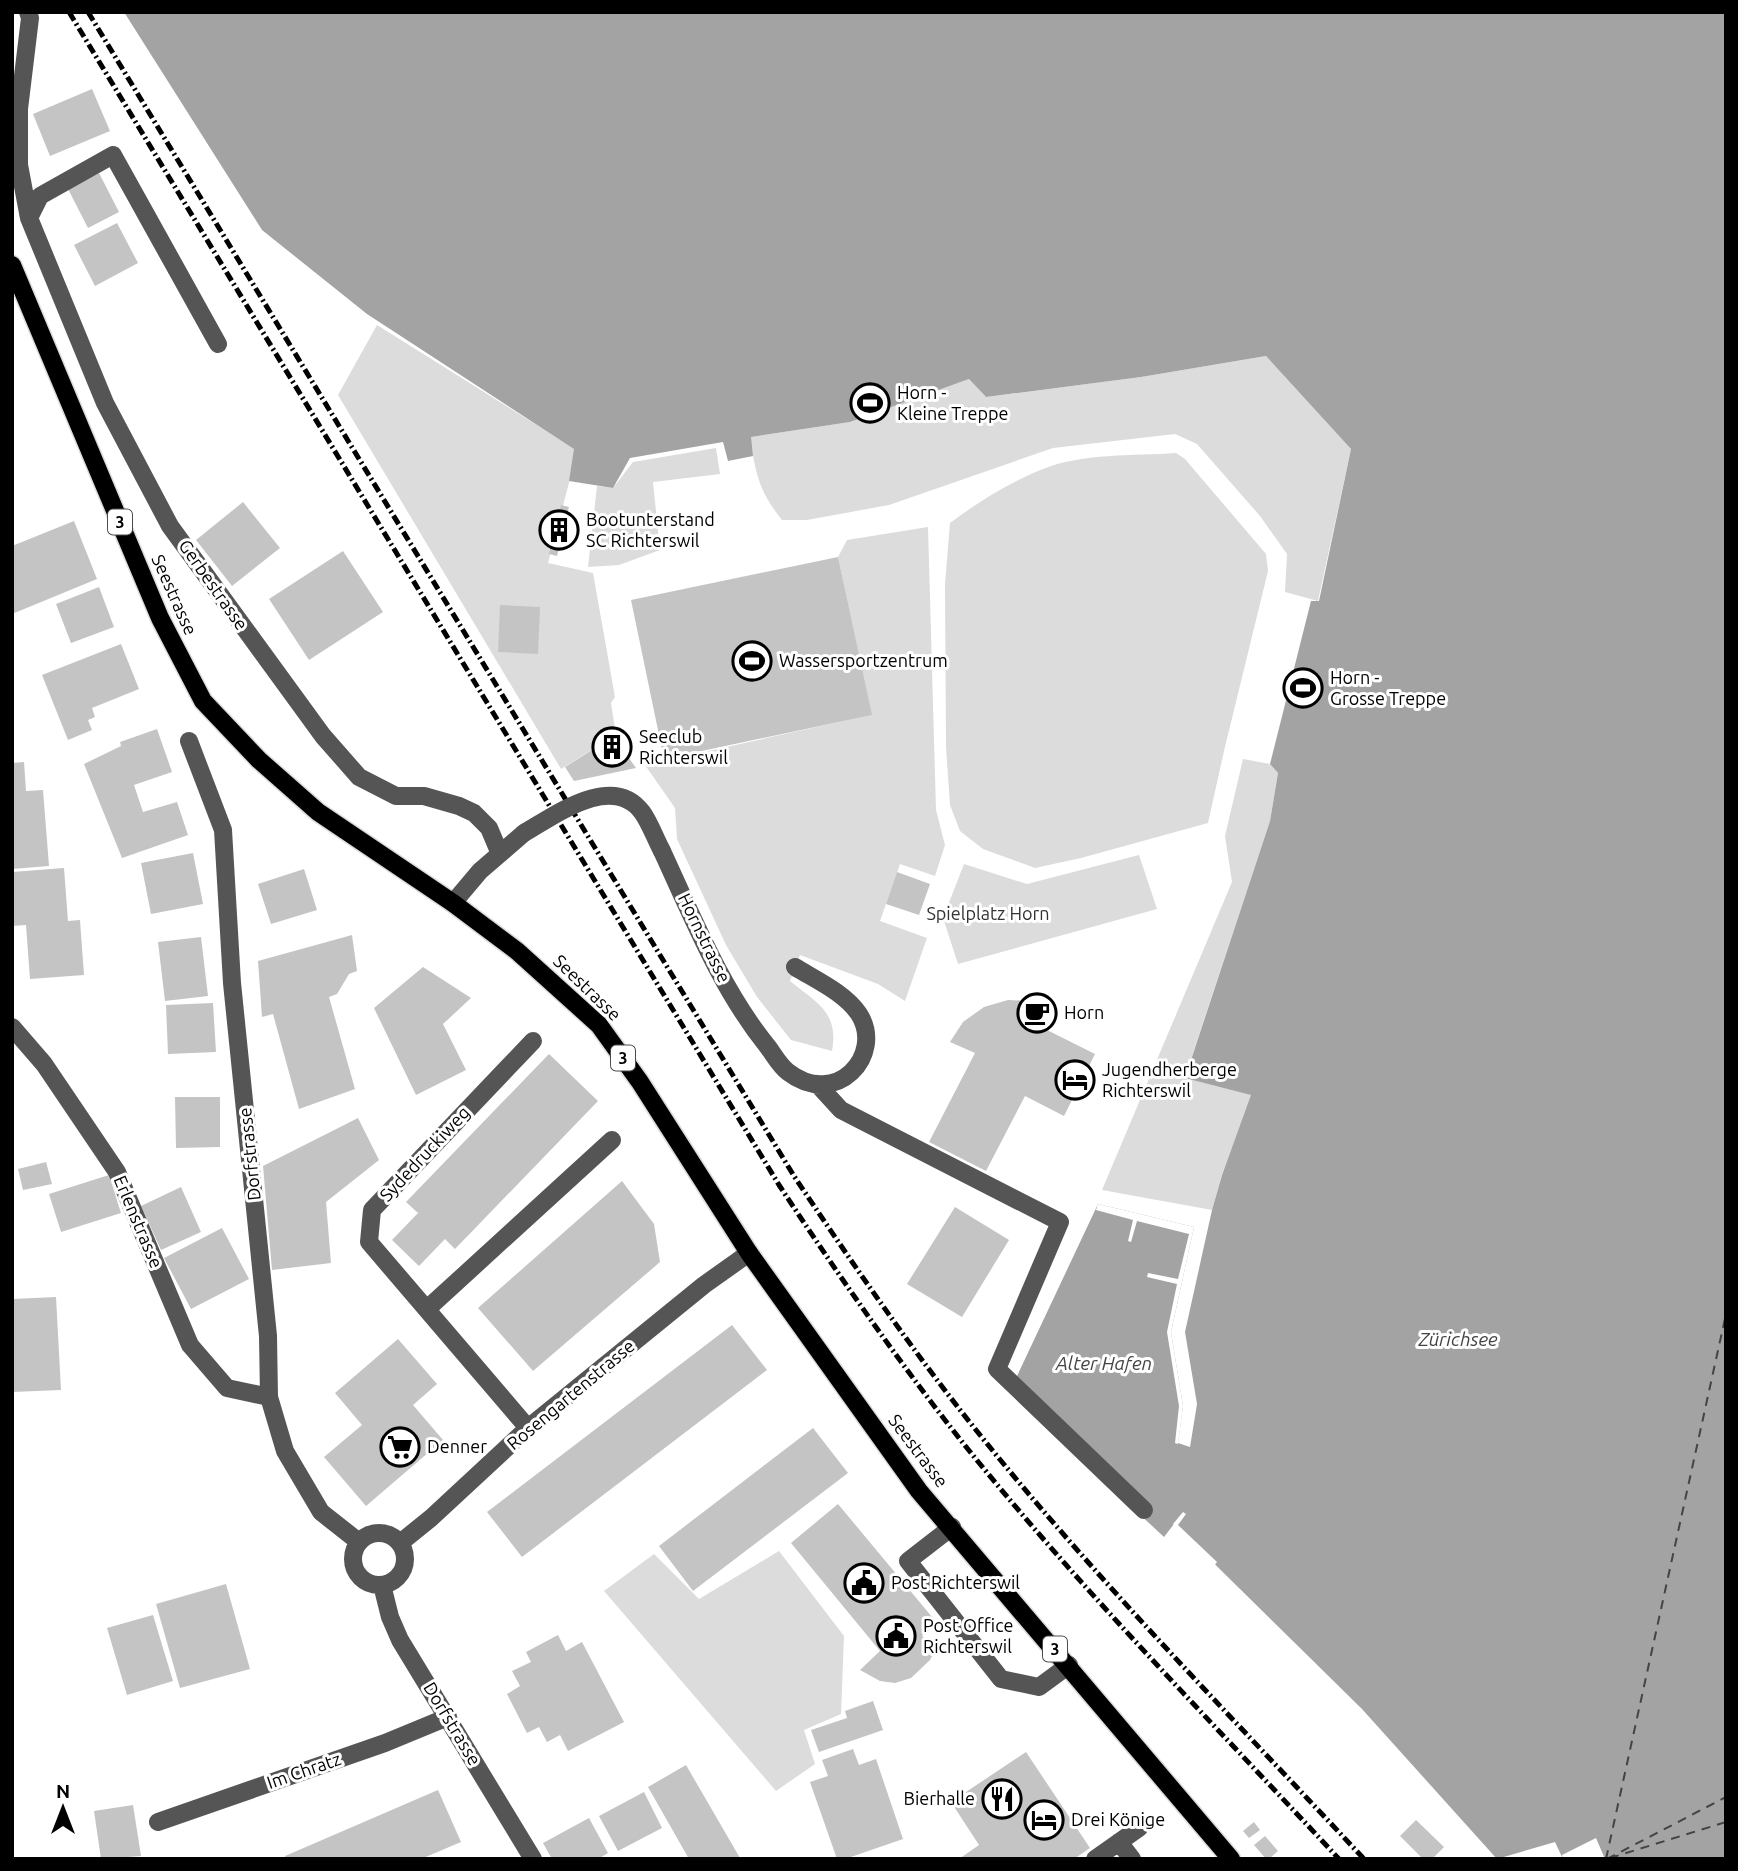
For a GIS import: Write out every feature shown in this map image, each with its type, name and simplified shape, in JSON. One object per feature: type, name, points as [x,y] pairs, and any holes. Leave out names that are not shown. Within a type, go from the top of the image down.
[{"type":"main road","name":"Seestrasse","points":[[12,265],[160,618],[204,701],[259,760],[318,812],[453,903],[517,951],[599,1025],[640,1082],[749,1253],[919,1491],[1231,1859]]},
{"type":"street","name":"Gerbestrasse","points":[[28,12],[30,18],[19,109],[19,165],[29,218],[105,404],[170,526],[323,736],[359,777],[396,796],[424,796],[474,813],[489,828],[500,853]]},
{"type":"street","points":[[29,218],[40,196],[113,155],[218,344]]},
{"type":"street","name":"Dorfstrasse","points":[[189,741],[223,830],[232,983],[268,1336],[269,1397],[285,1451],[304,1485],[321,1512],[359,1542]]},
{"type":"street","name":"Hornstrasse","points":[[453,903],[480,871],[524,833],[581,801],[604,795],[624,798],[641,810],[709,954],[753,1028],[787,1071],[807,1083],[820,1086]]},
{"type":"street","points":[[795,967],[839,995],[860,1015],[865,1033],[864,1050],[857,1066],[848,1077],[835,1084],[820,1086]]},
{"type":"street","name":"Erlenstrasse","points":[[12,1027],[44,1064],[117,1172],[190,1345],[227,1388],[269,1397]]},
{"type":"street","name":"Sydedruckiweg","points":[[528,1428],[369,1242],[372,1210],[533,1041]]},
{"type":"street","points":[[820,1086],[841,1110],[1060,1222],[997,1369],[1144,1510]]},
{"type":"street","points":[[427,1309],[612,1140]]},
{"type":"street","name":"Rosengartenstrasse","points":[[400,1543],[431,1518],[528,1428],[704,1285],[749,1253]]},
{"type":"street","points":[[951,1527],[908,1561],[1001,1679],[1039,1687],[1069,1665]]},
{"type":"street","points":[[380,1533],[387,1534],[400,1543],[405,1561],[403,1570],[391,1583],[367,1583],[355,1571],[353,1556],[359,1542],[372,1534],[380,1533]]},
{"type":"street","name":"Dorfstrasse","points":[[382,1585],[390,1617],[400,1640],[533,1859]]},
{"type":"street","name":"Im Chratz","points":[[158,1822],[385,1743],[448,1717]]},
{"type":"street","points":[[1095,1859],[1139,1828]]},
{"type":"street","points":[[1119,1842],[1132,1859]]},
{"type":"green space","points":[[377,325],[575,449],[548,563],[593,573],[615,697],[611,703],[616,735],[561,769],[338,395]]},
{"type":"green space","points":[[1266,356],[1351,449],[1318,601],[1285,592],[1287,554],[1260,516],[1197,444],[1175,434],[1053,448],[889,505],[807,520],[782,520],[763,490],[754,461],[750,437],[850,422],[969,379],[986,397],[1141,377]]},
{"type":"green space","points":[[716,448],[720,474],[653,482],[660,550],[619,565],[588,567],[597,486],[613,488],[633,462]]},
{"type":"green space","points":[[1176,453],[1185,459],[1266,554],[1268,571],[1208,823],[1035,868],[983,849],[960,831],[950,805],[946,747],[945,584],[950,523],[1006,486],[1058,464],[1108,456]]},
{"type":"green space","points":[[928,527],[936,810],[945,845],[935,876],[900,864],[880,921],[927,938],[905,1001],[878,984],[800,955],[790,981],[817,1003],[829,1018],[833,1038],[832,1051],[791,1040],[757,997],[726,945],[677,839],[675,808],[645,765],[871,715],[838,557],[847,540]]},
{"type":"green space","points":[[1243,759],[1270,764],[1278,773],[1270,821],[1185,1077],[1252,1095],[1222,1174],[1212,1210],[1102,1190],[1232,882],[1225,836]]},
{"type":"green space","name":"Spielplatz Horn","points":[[1139,855],[1157,909],[958,964],[943,918],[964,864],[1027,884]]},
{"type":"green space","points":[[779,1551],[844,1636],[841,1714],[804,1730],[815,1764],[776,1791],[604,1591],[654,1554],[699,1599]]},
{"type":"water","name":"Zürichsee","points":[[124,12],[1726,12],[1726,1859],[1563,1859],[1555,1842],[1497,1859],[1362,1709],[1174,1524],[1164,1537],[1120,1496],[1127,1486],[1017,1376],[1098,1204],[1194,1227],[1171,1332],[1183,1406],[1178,1443],[1190,1447],[1197,1404],[1185,1332],[1212,1210],[1251,1095],[1185,1078],[1270,821],[1278,773],[1270,764],[1311,601],[1319,601],[1351,449],[1266,356],[1141,377],[986,397],[969,379],[850,422],[751,437],[753,456],[728,461],[723,442],[630,458],[613,488],[569,481],[574,449],[367,314],[262,230]]},
{"type":"pier","points":[[1098,1204],[1194,1227],[1171,1332],[1183,1406],[1178,1444],[1175,1443],[1179,1406],[1167,1332],[1177,1284],[1147,1277],[1148,1273],[1178,1279],[1189,1234],[1137,1221],[1131,1242],[1128,1241],[1133,1220],[1096,1210]]},
{"type":"pier","points":[[1183,1512],[1186,1514],[1178,1525],[1217,1562],[1214,1566],[1173,1524]]},
{"type":"pier","points":[[1596,1838],[1605,1859],[1563,1859],[1562,1855]]},
{"type":"building","points":[[92,89],[110,131],[50,156],[33,114]]},
{"type":"building","points":[[99,173],[119,212],[88,228],[68,189]]},
{"type":"building","points":[[117,223],[138,263],[95,286],[74,245]]},
{"type":"building","points":[[243,502],[280,548],[232,586],[196,540]]},
{"type":"building","name":"Bootunterstand SC Richterswil","points":[[561,505],[569,507],[557,556],[549,554]]},
{"type":"building","points":[[74,521],[97,579],[12,614],[12,546]]},
{"type":"building","points":[[343,551],[383,612],[309,660],[269,599]]},
{"type":"building","name":"Wassersportzentrum","points":[[838,557],[872,715],[664,759],[631,600]]},
{"type":"building","points":[[99,587],[114,627],[71,643],[56,604]]},
{"type":"building","points":[[500,605],[540,607],[538,654],[498,652]]},
{"type":"building","points":[[121,644],[139,689],[92,708],[95,717],[88,720],[92,730],[68,740],[42,675]]},
{"type":"building","points":[[157,729],[172,772],[134,785],[143,812],[177,802],[188,835],[122,858],[84,764],[121,746],[120,742]]},
{"type":"building","name":"Seeclub Richterswil","points":[[624,730],[629,758],[636,768],[574,781],[565,767]]},
{"type":"building","points":[[24,762],[26,791],[43,790],[49,866],[12,869],[12,763]]},
{"type":"building","points":[[193,853],[203,904],[151,914],[141,863]]},
{"type":"building","points":[[64,868],[68,921],[80,920],[84,975],[30,979],[26,925],[12,926],[12,872]]},
{"type":"building","points":[[304,869],[317,910],[271,924],[258,884]]},
{"type":"building","points":[[897,872],[930,884],[919,915],[886,904]]},
{"type":"building","points":[[352,935],[357,971],[349,974],[337,994],[329,997],[355,1089],[299,1109],[273,1014],[262,1017],[258,961]]},
{"type":"building","points":[[201,937],[208,996],[165,1001],[158,942]]},
{"type":"building","points":[[423,967],[471,998],[443,1024],[466,1070],[416,1095],[374,1008]]},
{"type":"building","points":[[1008,1000],[1033,1001],[1055,1007],[1045,1029],[1095,1054],[1064,1116],[1025,1096],[986,1171],[929,1142],[975,1053],[950,1042],[963,1022],[984,1007]]},
{"type":"building","points":[[213,1003],[216,1052],[168,1054],[166,1005]]},
{"type":"building","points":[[549,1054],[598,1101],[455,1249],[445,1239],[419,1266],[392,1240],[418,1213],[406,1202]]},
{"type":"building","points":[[175,1097],[220,1097],[220,1147],[176,1148]]},
{"type":"building","points":[[358,1118],[379,1160],[326,1202],[331,1263],[272,1270],[263,1166]]},
{"type":"building","points":[[46,1162],[52,1184],[23,1190],[18,1169]]},
{"type":"building","points":[[109,1175],[121,1213],[61,1232],[49,1194]]},
{"type":"building","points":[[622,1181],[654,1224],[660,1262],[533,1371],[478,1308]]},
{"type":"building","points":[[181,1187],[201,1232],[161,1250],[141,1206]]},
{"type":"building","points":[[955,1207],[1009,1240],[962,1317],[907,1284]]},
{"type":"building","points":[[222,1228],[249,1279],[191,1309],[164,1258]]},
{"type":"building","points":[[56,1297],[61,1390],[12,1392],[12,1299]]},
{"type":"building","points":[[732,1325],[767,1370],[522,1557],[487,1512]]},
{"type":"building","points":[[398,1339],[437,1384],[413,1405],[443,1440],[366,1506],[324,1457],[362,1425],[335,1393]]},
{"type":"building","points":[[813,1428],[848,1473],[693,1591],[659,1546]]},
{"type":"building","name":"Post Richterswil","points":[[838,1504],[937,1623],[922,1636],[936,1648],[930,1660],[911,1678],[895,1683],[880,1681],[860,1670],[880,1651],[791,1543]]},
{"type":"building","points":[[226,1584],[250,1669],[180,1688],[156,1604]]},
{"type":"building","points":[[153,1615],[173,1681],[127,1695],[107,1628]]},
{"type":"building","points":[[558,1635],[566,1651],[582,1642],[624,1722],[568,1751],[560,1735],[547,1742],[539,1727],[527,1733],[507,1694],[520,1686],[512,1671],[531,1662],[526,1652]]},
{"type":"building","points":[[873,1701],[883,1730],[819,1752],[811,1730],[847,1718],[845,1711]]},
{"type":"building","points":[[853,1749],[859,1765],[876,1759],[903,1839],[845,1859],[837,1859],[810,1782],[828,1776],[822,1760]]},
{"type":"building","points":[[1026,1752],[1090,1848],[1074,1859],[959,1859],[979,1845],[951,1802]]},
{"type":"building","points":[[686,1765],[740,1858],[689,1859],[648,1787]]},
{"type":"building","points":[[438,1790],[461,1842],[421,1859],[286,1859],[285,1856]]},
{"type":"building","points":[[644,1792],[662,1828],[618,1851],[599,1816]]},
{"type":"building","points":[[133,1805],[141,1856],[101,1859],[94,1811]]},
{"type":"building","points":[[589,1818],[608,1853],[598,1859],[552,1859],[543,1843]]},
{"type":"building","points":[[1416,1820],[1444,1847],[1432,1859],[1423,1859],[1400,1836]]},
{"type":"building","points":[[1254,1822],[1260,1830],[1249,1838],[1243,1831]]},
{"type":"building","points":[[1265,1836],[1278,1851],[1269,1859],[1254,1845]]},
{"type":"ferry route","points":[[1606,1859],[1726,1314]]},
{"type":"ferry route","points":[[1607,1859],[1726,1797]]},
{"type":"ferry route","points":[[1610,1858],[1726,1822]]},
{"type":"railway","points":[[69,12],[779,1185],[845,1283],[963,1443],[1053,1550],[1339,1859]]},
{"type":"railway","points":[[88,12],[794,1176],[860,1273],[976,1430],[1069,1541],[1364,1859]]},
{"type":"place","name":"Horn - Kleine Treppe","points":[[870,403]]},
{"type":"place","name":"Bootunterstand SC Richterswil","points":[[559,530]]},
{"type":"place","name":"Wassersportzentrum","points":[[752,661]]},
{"type":"place","name":"Horn - Grosse Treppe","points":[[1303,688]]},
{"type":"place","name":"Seeclub Richterswil","points":[[612,747]]},
{"type":"place","name":"Horn","points":[[1037,1013]]},
{"type":"place","name":"Jugendherberge Richterswil","points":[[1075,1080]]},
{"type":"place","name":"Denner","points":[[400,1447]]},
{"type":"place","name":"Post Richterswil","points":[[864,1583]]},
{"type":"place","name":"Post Office Richterswil","points":[[896,1636]]},
{"type":"place","name":"Bierhalle","points":[[1002,1799]]},
{"type":"place","name":"Drei Könige","points":[[1044,1820]]},
{"type":"water label","name":"Alter Hafen","points":[[1104,1363]]}]
